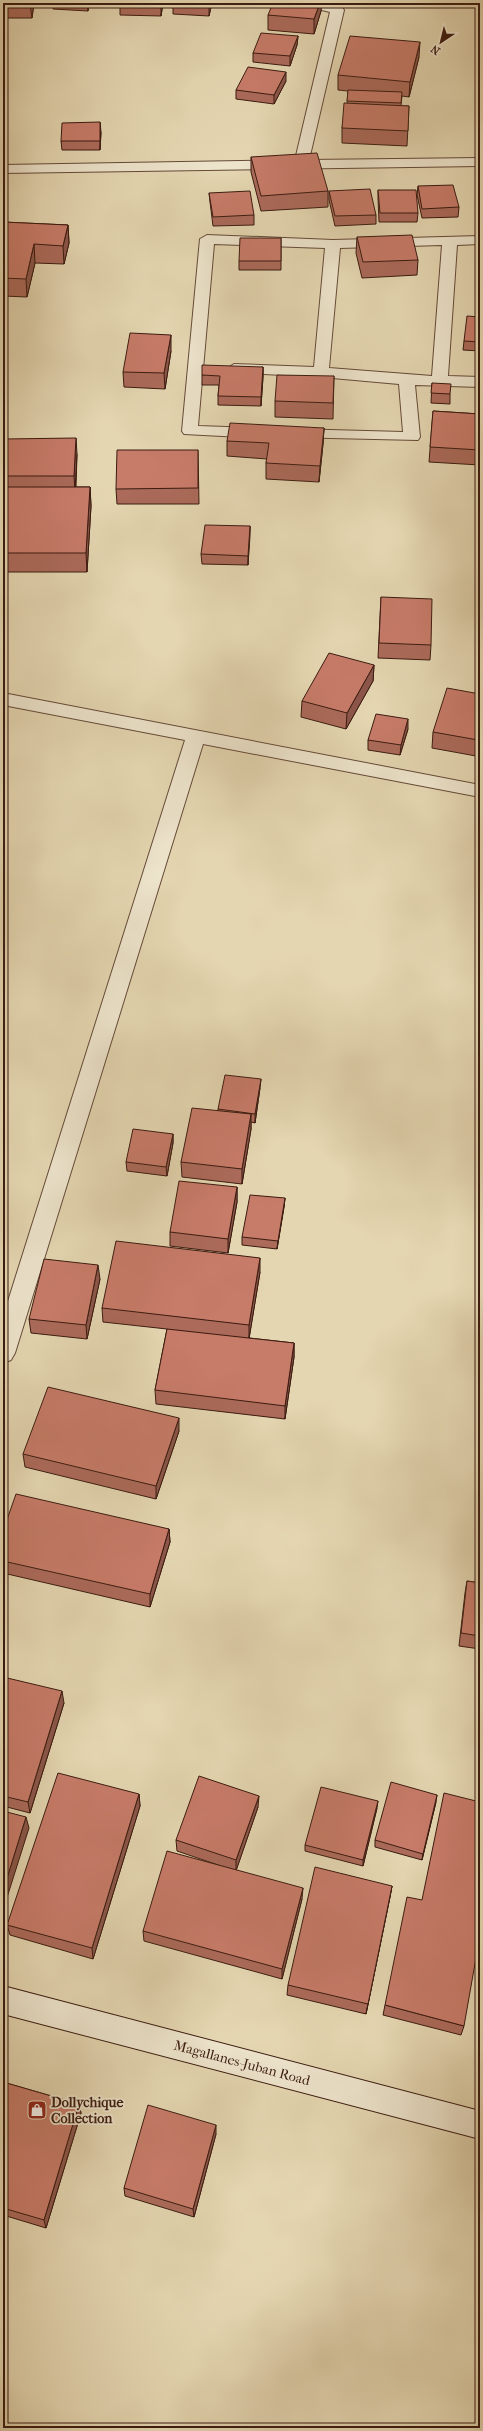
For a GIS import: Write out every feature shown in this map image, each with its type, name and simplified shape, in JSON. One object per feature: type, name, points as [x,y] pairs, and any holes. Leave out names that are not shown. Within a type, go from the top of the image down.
[{"type":"street","points":[[301,166],[337,10],[310,3]]},
{"type":"street","points":[[3,169],[301,166],[480,162]]},
{"type":"street","points":[[407,380],[412,437],[190,431],[208,368],[207,239],[333,244],[480,240]]},
{"type":"street","points":[[440,380],[450,240]]},
{"type":"street","points":[[321,372],[333,244]]},
{"type":"street","points":[[208,368],[321,372],[407,380],[480,382]]},
{"type":"street","points":[[3,699],[196,735],[480,791]]},
{"type":"street","points":[[3,1353],[196,735]]},
{"type":"street","name":"Magallanes-Juban Road","points":[[3,2000],[480,2125]]},
{"type":"building","points":[[3,3],[31,3],[30,4]]},
{"type":"building","points":[[120,3],[162,3],[161,7],[120,6]]},
{"type":"building","points":[[174,3],[210,3],[209,7],[173,5]]},
{"type":"building","points":[[273,3],[320,3],[314,19],[268,15]]},
{"type":"building","points":[[261,33],[298,36],[290,56],[253,53]]},
{"type":"building","points":[[350,36],[420,42],[410,82],[338,75]]},
{"type":"building","points":[[248,67],[286,72],[274,95],[236,90]]},
{"type":"building","points":[[348,90],[402,92],[401,103],[347,101]]},
{"type":"building","points":[[344,103],[409,106],[408,131],[342,128]]},
{"type":"building","points":[[100,122],[100,141],[61,141],[62,123]]},
{"type":"building","points":[[317,153],[328,191],[261,196],[251,157]]},
{"type":"building","points":[[453,185],[459,207],[422,209],[418,186]]},
{"type":"building","points":[[370,189],[376,215],[335,216],[329,191]]},
{"type":"building","points":[[378,190],[416,190],[418,213],[380,213]]},
{"type":"building","points":[[250,191],[254,215],[213,217],[209,193]]},
{"type":"building","points":[[3,222],[68,225],[63,246],[34,244],[26,279],[3,278]]},
{"type":"building","points":[[412,235],[418,260],[363,262],[357,237]]},
{"type":"building","points":[[240,238],[281,238],[281,261],[239,261]]},
{"type":"building","points":[[467,316],[480,317],[480,342],[464,341]]},
{"type":"building","points":[[130,333],[171,335],[164,373],[123,372]]},
{"type":"building","points":[[202,365],[263,367],[261,397],[218,396],[220,376],[202,375]]},
{"type":"building","points":[[277,375],[334,376],[333,403],[275,401]]},
{"type":"building","points":[[432,383],[451,384],[450,394],[431,393]]},
{"type":"building","points":[[433,411],[480,414],[480,450],[430,447]]},
{"type":"building","points":[[230,423],[324,428],[320,466],[266,463],[269,443],[227,441]]},
{"type":"building","points":[[76,438],[74,476],[3,476],[3,439]]},
{"type":"building","points":[[117,450],[198,450],[198,488],[116,489]]},
{"type":"building","points":[[3,487],[90,487],[86,553],[3,553]]},
{"type":"building","points":[[205,525],[250,526],[248,556],[201,554]]},
{"type":"building","points":[[381,597],[432,599],[431,645],[379,643]]},
{"type":"building","points":[[329,653],[374,665],[347,713],[302,701]]},
{"type":"building","points":[[447,688],[480,694],[480,733],[478,740],[433,732]]},
{"type":"building","points":[[376,714],[408,719],[401,745],[368,740]]},
{"type":"building","points":[[225,1075],[261,1079],[255,1114],[218,1109]]},
{"type":"building","points":[[192,1108],[251,1114],[242,1169],[181,1162]]},
{"type":"building","points":[[133,1129],[173,1134],[166,1167],[126,1162]]},
{"type":"building","points":[[179,1181],[237,1187],[228,1239],[170,1232]]},
{"type":"building","points":[[250,1195],[285,1198],[278,1241],[242,1237]]},
{"type":"building","points":[[116,1241],[260,1258],[249,1325],[102,1308]]},
{"type":"building","points":[[44,1259],[98,1265],[86,1325],[29,1319]]},
{"type":"building","points":[[167,1329],[294,1343],[285,1406],[155,1390]]},
{"type":"building","points":[[48,1387],[179,1418],[156,1486],[23,1454]]},
{"type":"building","points":[[16,1494],[169,1529],[150,1594],[3,1561],[3,1531]]},
{"type":"building","points":[[467,1581],[480,1583],[480,1636],[461,1633]]},
{"type":"building","points":[[3,1677],[62,1691],[28,1802],[3,1796]]},
{"type":"building","points":[[58,1773],[139,1794],[92,1948],[7,1925]]},
{"type":"building","points":[[199,1776],[259,1796],[236,1860],[176,1840]]},
{"type":"building","points":[[391,1782],[437,1795],[423,1854],[375,1840]]},
{"type":"building","points":[[321,1787],[378,1801],[363,1860],[305,1845]]},
{"type":"building","points":[[444,1793],[480,1802],[480,1935],[464,2026],[385,2005],[407,1897],[422,1900]]},
{"type":"building","points":[[3,1811],[26,1817],[3,1891]]},
{"type":"building","points":[[167,1851],[303,1888],[282,1969],[143,1931]]},
{"type":"building","points":[[315,1867],[392,1886],[368,2004],[288,1985]]},
{"type":"building","points":[[3,2082],[79,2104],[44,2220],[3,2208]]},
{"type":"building","points":[[148,2105],[216,2125],[193,2209],[124,2188]]},
{"type":"place","name":"Dollychique Collection","points":[[37,2110]]}]
